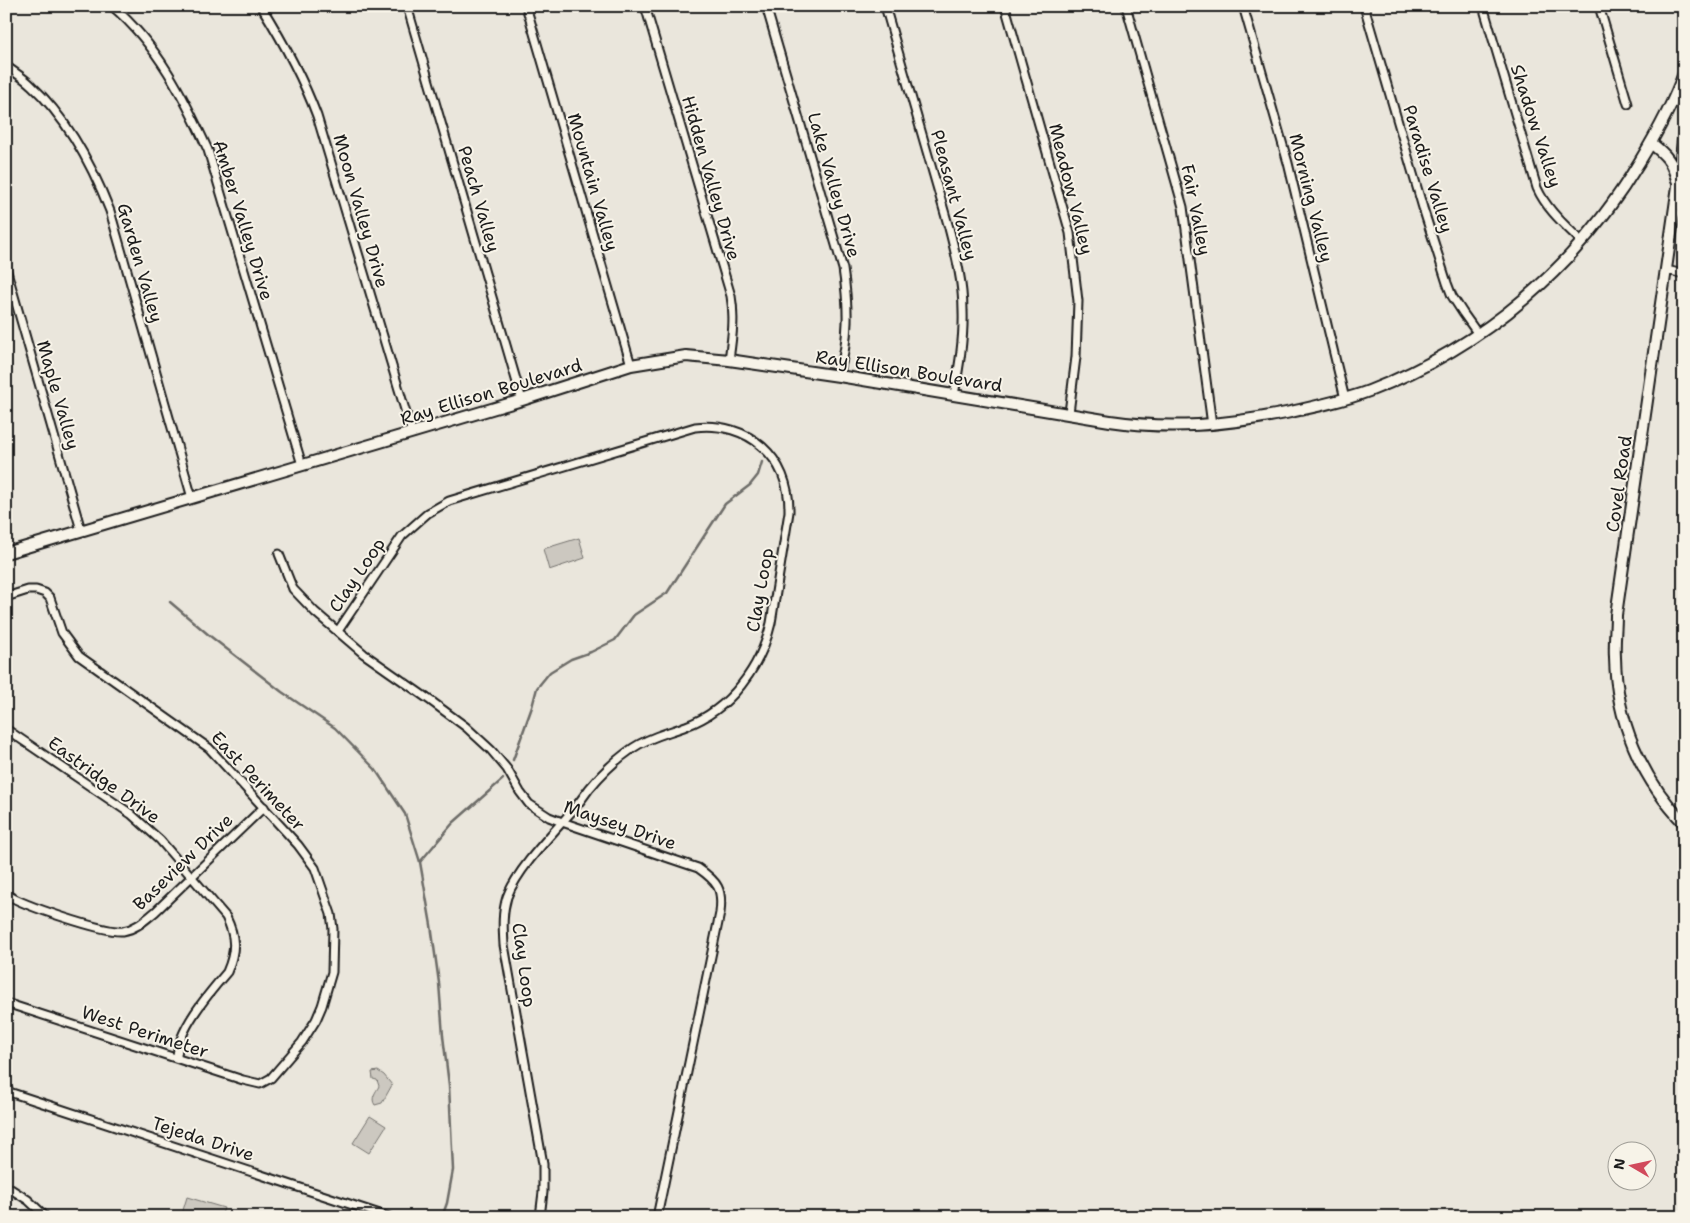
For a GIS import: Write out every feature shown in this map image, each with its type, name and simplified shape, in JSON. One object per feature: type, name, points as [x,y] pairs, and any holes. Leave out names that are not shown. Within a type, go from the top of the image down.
[{"type":"street","name":"Amber Valley Drive","points":[[112,6],[123,15],[166,68],[189,107],[208,150],[302,464]]},
{"type":"street","name":"Moon Valley Drive","points":[[261,6],[304,82],[318,116],[412,433]]},
{"type":"street","name":"Peach Valley","points":[[407,6],[522,400]]},
{"type":"street","name":"Mountain Valley","points":[[526,6],[631,365]]},
{"type":"street","name":"Hidden Valley Drive","points":[[645,6],[730,296],[734,319],[729,360]]},
{"type":"street","name":"Lake Valley Drive","points":[[766,6],[843,269],[849,317],[847,338],[839,376]]},
{"type":"street","name":"Pleasant Valley","points":[[885,6],[949,228],[959,270],[964,309],[962,344],[954,395]]},
{"type":"street","name":"Meadow Valley","points":[[1005,6],[1070,233],[1078,301],[1076,357],[1070,413]]},
{"type":"street","name":"Fair Valley","points":[[1126,6],[1183,207],[1212,425]]},
{"type":"street","name":"Morning Valley","points":[[1243,6],[1288,163],[1345,399]]},
{"type":"street","name":"Paradise Valley","points":[[1364,6],[1447,283],[1462,313],[1478,334]]},
{"type":"street","name":"Shadow Valley","points":[[1483,6],[1537,188],[1552,212],[1582,242]]},
{"type":"street","points":[[1599,6],[1628,104]]},
{"type":"street","name":"Garden Valley","points":[[6,66],[30,84],[50,105],[76,140],[98,182],[110,211],[192,498]]},
{"type":"street","name":"Ray Ellison Boulevard","points":[[6,553],[522,400],[631,365],[686,356],[729,360],[839,376],[1132,424],[1212,425],[1263,418],[1345,399],[1369,391],[1420,368],[1478,334],[1518,305],[1558,269],[1582,242],[1620,192],[1651,143],[1672,102],[1684,73]]},
{"type":"street","points":[[1678,186],[1684,131]]},
{"type":"street","name":"Covel Road","points":[[1651,143],[1665,155],[1673,166],[1678,186],[1616,615],[1616,679],[1622,710],[1641,766],[1655,789],[1684,823]]},
{"type":"street","name":"Maple Valley","points":[[6,268],[81,530]]},
{"type":"street","points":[[1666,270],[1684,274]]},
{"type":"street","name":"Clay Loop","points":[[338,631],[402,536],[428,514],[449,501],[694,427],[706,426],[742,432],[765,449],[780,470],[785,481],[789,512],[768,638],[755,665],[737,690],[716,710],[688,726],[635,746],[611,765],[526,866],[508,896],[502,915],[504,946],[543,1164],[543,1192],[540,1217]]},
{"type":"street","name":"Maysey Drive","points":[[279,554],[293,589],[315,612],[364,654],[466,727],[503,764],[529,804],[549,817],[562,822],[698,868],[714,881],[719,888],[721,895],[720,913],[657,1217]]},
{"type":"street","name":"East Perimeter","points":[[6,597],[28,590],[46,593],[50,598],[62,633],[79,656],[209,748],[298,845],[315,868],[331,914],[334,937],[332,972],[316,1020],[302,1042],[273,1076]]},
{"type":"street","points":[[6,742],[9,732]]},
{"type":"street","name":"Eastridge Drive","points":[[9,732],[131,814],[160,840],[226,917],[233,930],[232,958],[227,972],[187,1024],[177,1050],[177,1058]]},
{"type":"street","name":"Baseview Drive","points":[[6,894],[24,903],[108,931],[121,931],[138,926],[264,807]]},
{"type":"street","name":"West Perimeter","points":[[6,1003],[243,1080],[260,1084],[273,1076]]},
{"type":"street","name":"Tejeda Drive","points":[[6,1091],[368,1213],[389,1217]]},
{"type":"street","points":[[6,1186],[28,1200],[46,1217]]},
{"type":"shaded area","points":[[579,538],[585,558],[549,570],[543,549]]},
{"type":"shaded area","points":[[378,1071],[392,1085],[382,1103],[375,1105],[373,1097],[379,1086],[377,1080],[373,1079],[372,1072]]},
{"type":"shaded area","points":[[370,1116],[386,1126],[369,1153],[353,1143]]},
{"type":"shaded area","points":[[187,1197],[224,1208],[221,1217],[181,1217]]},
{"type":"waterway","points":[[513,760],[537,688],[550,672],[571,659],[591,652],[615,640],[634,615],[667,593],[725,504],[750,485],[758,475],[762,462]]},
{"type":"waterway","points":[[170,602],[282,692],[335,728],[375,769],[405,814],[420,862],[431,925],[449,1085],[453,1170],[447,1203],[442,1217]]},
{"type":"waterway","points":[[420,862],[453,823],[503,779]]}]
